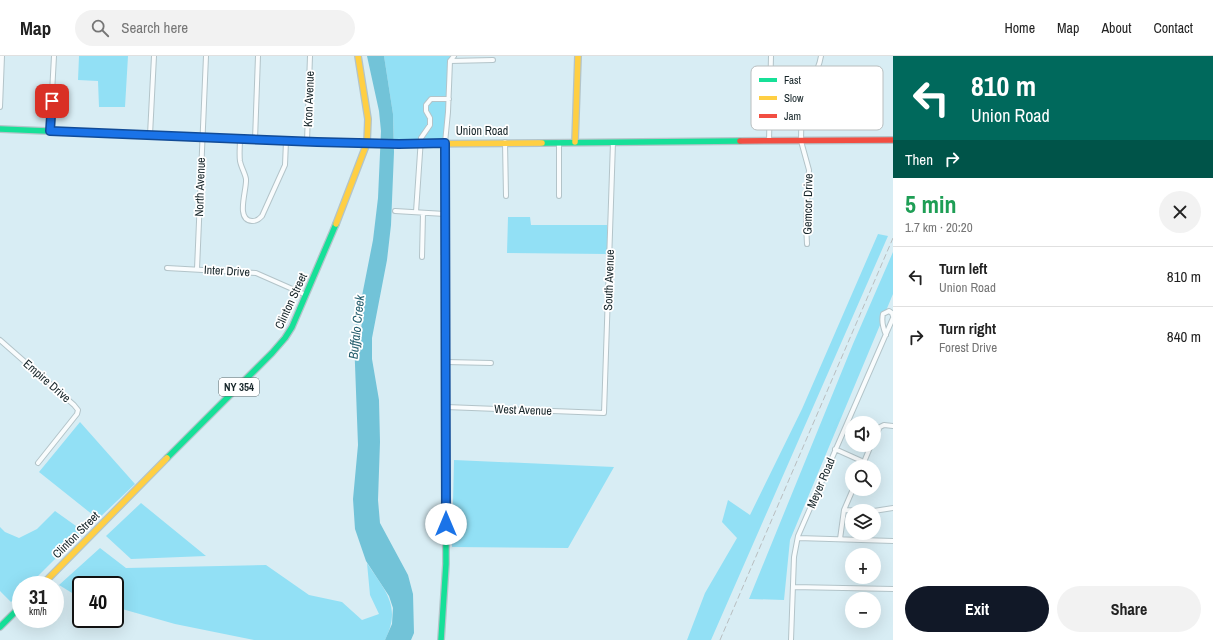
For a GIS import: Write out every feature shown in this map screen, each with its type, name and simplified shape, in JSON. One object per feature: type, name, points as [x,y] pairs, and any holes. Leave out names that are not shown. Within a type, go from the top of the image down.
[{"type":"main road","name":"Clinton Street","points":[[51,576],[279,346],[292,327],[328,245],[366,143],[368,118],[358,56]]},
{"type":"main road","points":[[575,142],[578,56]]},
{"type":"main road","name":"Union Road","points":[[0,129],[255,140],[399,144],[893,140]]},
{"type":"main road","points":[[441,640],[446,564],[445,143]]},
{"type":"main road","points":[[0,627],[12,615]]},
{"type":"street","points":[[0,107],[2,56]]},
{"type":"street","points":[[50,131],[54,56]]},
{"type":"street","points":[[150,135],[154,56]]},
{"type":"street","name":"North Avenue","points":[[197,269],[206,56]]},
{"type":"street","points":[[255,140],[258,56]]},
{"type":"street","name":"Kron Avenue","points":[[307,141],[310,56]]},
{"type":"street","points":[[445,143],[449,99],[450,61],[454,56]]},
{"type":"street","points":[[771,56],[771,66]]},
{"type":"street","name":"Gemcor Drive","points":[[818,66],[821,56]]},
{"type":"street","points":[[450,61],[493,60]]},
{"type":"street","points":[[416,212],[421,143],[422,137],[430,125],[430,118],[426,111],[426,105],[431,99],[449,99]]},
{"type":"street","points":[[769,130],[769,141]]},
{"type":"street","name":"Gemcor Drive","points":[[801,130],[801,141],[809,170],[806,224],[807,244]]},
{"type":"street","points":[[240,139],[240,162],[246,182],[242,212],[244,218],[254,221],[258,220],[262,216],[285,165],[286,141]]},
{"type":"street","points":[[505,142],[506,196]]},
{"type":"street","points":[[559,142],[559,196]]},
{"type":"street","name":"South Avenue","points":[[599,413],[604,413],[613,142]]},
{"type":"street","points":[[395,211],[445,214]]},
{"type":"street","points":[[422,256],[423,213]]},
{"type":"street","name":"Inter Drive","points":[[167,268],[256,272],[306,295]]},
{"type":"street","name":"Meyer Road","points":[[792,640],[794,557],[798,538],[835,449],[886,335],[893,317],[892,312],[889,311],[884,314],[882,319],[886,335]]},
{"type":"street","name":"Empire Drive","points":[[0,340],[78,410],[77,414],[38,463]]},
{"type":"street","points":[[446,362],[491,363]]},
{"type":"street","name":"West Avenue","points":[[446,407],[599,413]]},
{"type":"street","points":[[881,426],[884,425],[893,426]]},
{"type":"street","points":[[835,449],[860,460]]},
{"type":"street","points":[[840,539],[844,510],[850,496]]},
{"type":"street","points":[[881,510],[893,508]]},
{"type":"street","points":[[798,538],[893,541]]},
{"type":"street","points":[[793,587],[893,589]]},
{"type":"shaded area","points":[[79,56],[128,56],[125,107],[99,107],[98,81],[78,80]]},
{"type":"shaded area","points":[[384,56],[454,56],[450,61],[445,143],[394,143],[393,114]]},
{"type":"shaded area","points":[[508,217],[530,217],[531,225],[607,225],[607,254],[507,253]]},
{"type":"shaded area","points":[[878,234],[888,236],[711,640],[687,640],[705,593],[737,538],[722,522],[728,500],[750,515],[802,409]]},
{"type":"shaded area","points":[[893,252],[893,294],[790,540],[784,600],[749,599],[853,344]]},
{"type":"shaded area","points":[[80,422],[135,484],[98,519],[39,472]]},
{"type":"shaded area","points":[[454,460],[614,467],[568,548],[452,547]]},
{"type":"shaded area","points":[[141,503],[206,556],[131,559],[106,536]]},
{"type":"shaded area","points":[[55,511],[83,531],[38,576],[12,576],[11,602],[0,591],[0,527],[5,532],[19,538],[37,529]]},
{"type":"shaded area","points":[[100,548],[126,568],[266,565],[309,595],[342,602],[362,620],[379,614],[370,595],[367,563],[389,599],[392,608],[392,618],[385,640],[254,640],[175,624],[124,610],[124,576],[72,576],[72,593],[64,588],[64,580]]},
{"type":"water","name":"Buffalo Creek","points":[[367,56],[384,56],[393,114],[394,152],[391,225],[387,260],[372,338],[372,359],[379,400],[380,442],[378,500],[380,523],[408,575],[413,594],[414,633],[411,640],[385,640],[392,624],[393,608],[389,596],[366,561],[355,529],[353,499],[358,445],[354,338],[358,319],[359,329],[361,329],[361,301],[373,240],[378,198],[381,131],[379,111]]},
{"type":"railway","points":[[720,640],[893,238]]},
{"type":"traffic: fast","points":[[0,129],[233,139]]},
{"type":"traffic: fast","points":[[542,143],[740,141]]},
{"type":"traffic: fast","points":[[167,458],[272,353],[285,338],[292,327],[336,224]]},
{"type":"traffic: fast","points":[[441,640],[446,564],[445,315]]},
{"type":"traffic: fast","points":[[0,627],[12,615]]},
{"type":"traffic: slow","points":[[336,224],[367,143],[368,119],[358,56]]},
{"type":"traffic: slow","points":[[575,142],[578,56]]},
{"type":"traffic: slow","points":[[233,139],[399,144],[542,143]]},
{"type":"traffic: slow","points":[[445,143],[445,315]]},
{"type":"traffic: slow","points":[[51,576],[167,458]]},
{"type":"traffic: jam","points":[[740,141],[893,140]]},
{"type":"route","points":[[52,101],[50,131],[317,142],[399,144],[445,143],[446,524]]}]
